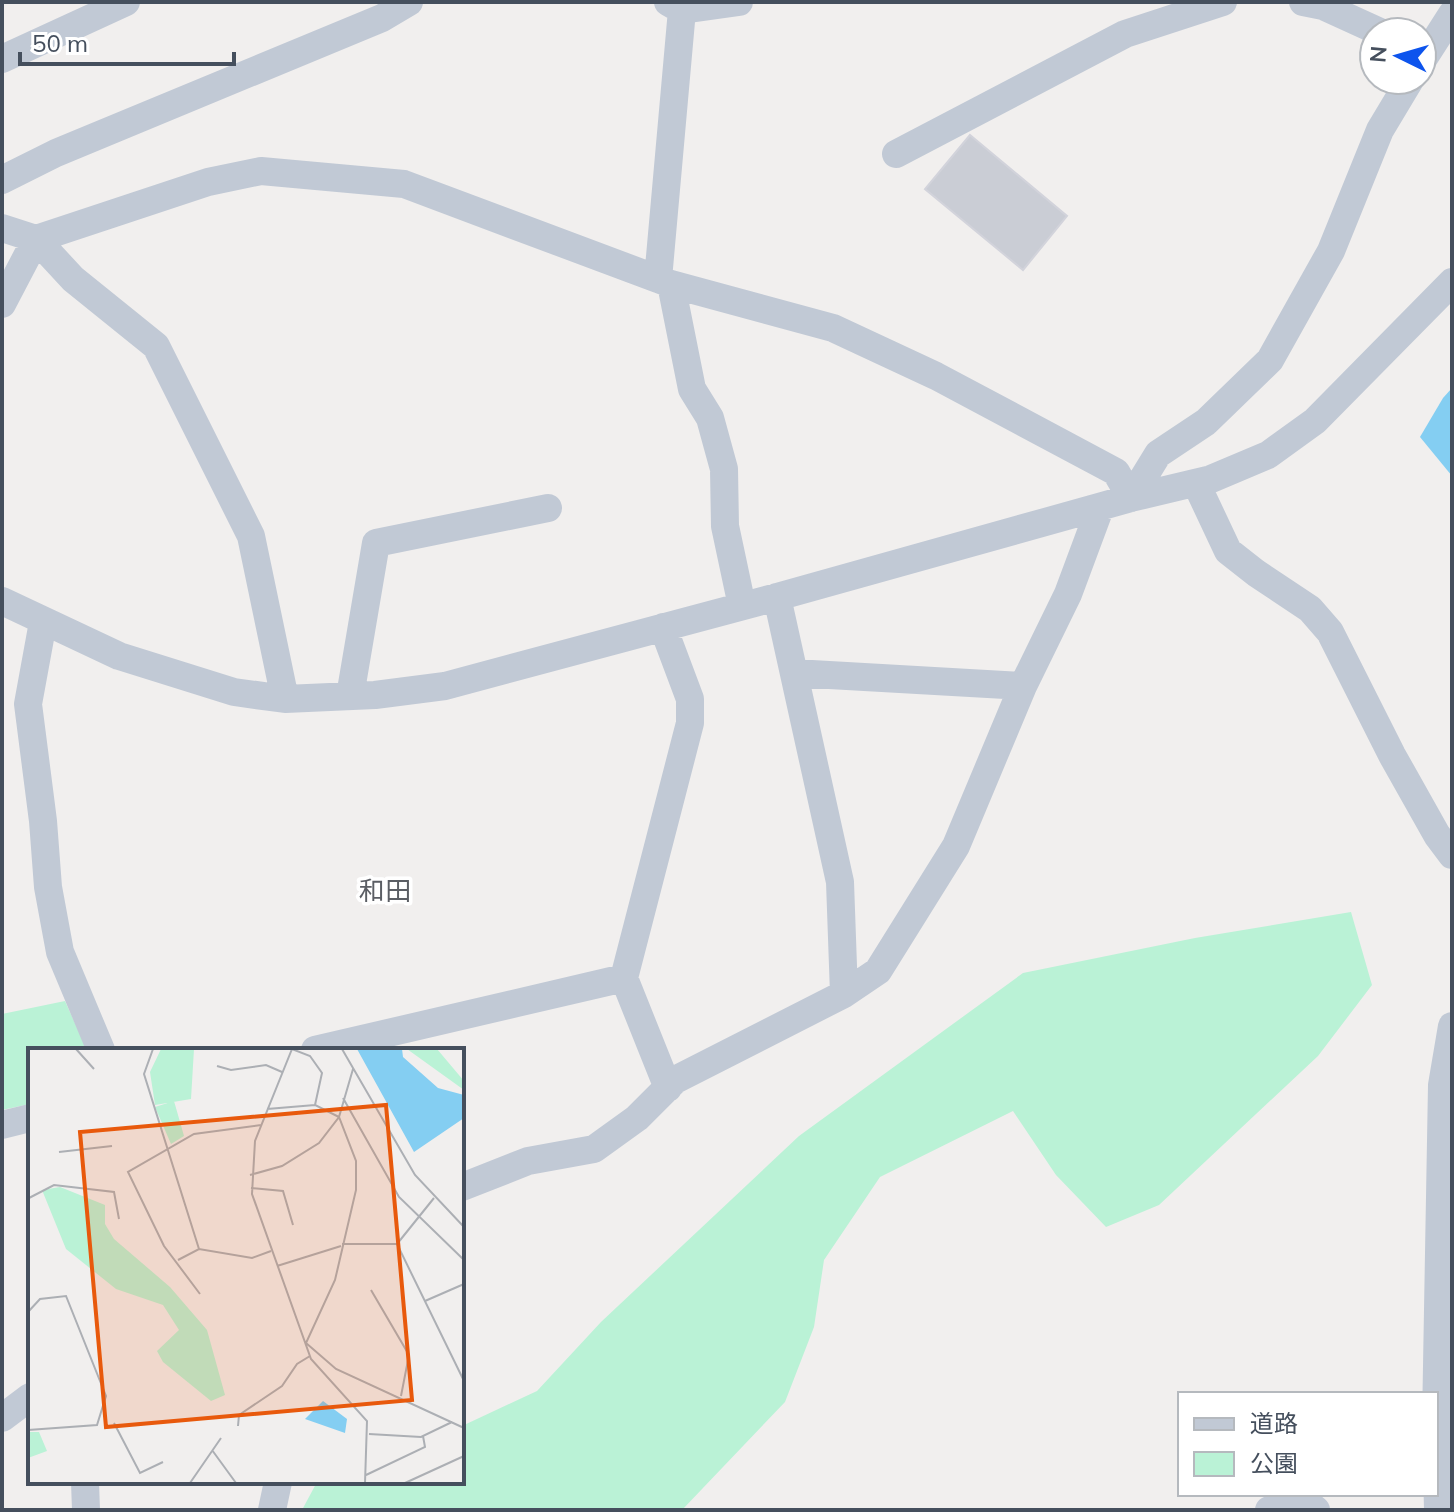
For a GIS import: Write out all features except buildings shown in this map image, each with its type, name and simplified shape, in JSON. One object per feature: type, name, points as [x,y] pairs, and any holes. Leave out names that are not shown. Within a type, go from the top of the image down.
[{"type":"street","points":[[2,59],[126,2]]},
{"type":"street","points":[[2,180],[56,153],[382,18],[409,2]]},
{"type":"street","points":[[739,2],[675,6],[665,281],[692,389],[710,418],[724,469],[725,526],[742,606]]},
{"type":"street","points":[[896,154],[1125,34],[1223,2]]},
{"type":"street","points":[[1303,2],[1323,6],[1358,22]]},
{"type":"street","points":[[1438,34],[1452,14]]},
{"type":"street","points":[[1131,498],[1158,454],[1206,422],[1270,360],[1331,251],[1380,130],[1400,96]]},
{"type":"street","points":[[2,304],[36,239],[208,182],[261,171],[404,184],[665,281],[833,328],[936,376],[1116,472],[1131,498]]},
{"type":"street","points":[[2,228],[36,239],[73,279],[156,346],[251,536],[285,699]]},
{"type":"street","points":[[2,601],[119,656],[234,692],[285,699],[445,686],[1131,498],[1211,479],[1268,455],[1315,421],[1452,282]]},
{"type":"street","points":[[1196,483],[1228,551],[1310,609],[1330,632],[1392,755],[1437,835],[1452,855]]},
{"type":"street","points":[[350,696],[376,543],[548,508]]},
{"type":"street","points":[[464,1186],[528,1161],[594,1149],[637,1118],[675,1080],[844,994],[878,971],[956,846],[1023,686],[1068,594],[1100,508]]},
{"type":"street","points":[[777,597],[840,882],[844,994]]},
{"type":"street","points":[[43,622],[28,704],[48,887],[60,952],[100,1048]]},
{"type":"street","points":[[663,627],[690,699],[690,723],[624,978],[668,1088]]},
{"type":"street","points":[[794,673],[1023,686]]},
{"type":"street","points":[[324,1048],[624,978]]},
{"type":"street","points":[[1438,1510],[1445,1462],[1442,1085],[1452,1026]]},
{"type":"street","points":[[2,1125],[28,1118]]},
{"type":"street","points":[[2,1418],[28,1398]]},
{"type":"street","points":[[85,1484],[86,1510]]},
{"type":"street","points":[[272,1510],[278,1484]]},
{"type":"street","points":[[1269,1510],[1301,1498],[1316,1510]]},
{"type":"green space","points":[[1351,912],[1372,985],[1318,1056],[1159,1205],[1106,1227],[1056,1175],[1013,1111],[880,1177],[824,1260],[814,1327],[785,1402],[682,1510],[302,1510],[316,1484],[464,1484],[464,1425],[537,1391],[601,1322],[799,1136],[1023,973],[1195,938]]},
{"type":"green space","points":[[65,1001],[86,1048],[28,1048],[28,1104],[2,1110],[2,1014]]},
{"type":"water","points":[[1452,388],[1452,476],[1420,437]]},
{"type":"district","name":"和田","points":[[385,891]]}]
